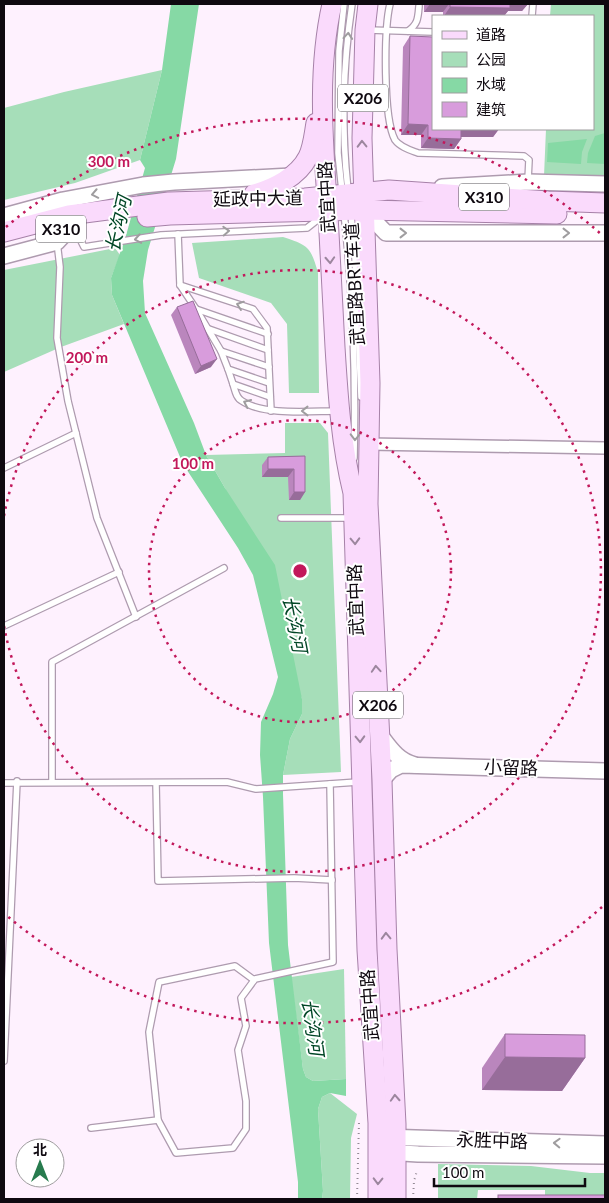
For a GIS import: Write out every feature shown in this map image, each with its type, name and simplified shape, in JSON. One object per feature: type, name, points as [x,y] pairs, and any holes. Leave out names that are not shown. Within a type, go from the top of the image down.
[{"type":"main road","name":"武宜中路","points":[[332,4],[328,23],[322,84],[346,202],[367,258],[370,383],[369,444],[360,498],[354,518],[366,950],[387,1144],[396,1199]]},
{"type":"main road","name":"武宜中路","points":[[368,4],[365,30],[362,138],[346,202],[339,411],[346,464],[360,498],[380,735],[387,948],[387,1144],[378,1199]]},
{"type":"main road","points":[[237,199],[272,189],[291,176],[308,158],[314,135],[322,84]]},
{"type":"main road","name":"延政中大道","points":[[170,208],[346,202],[389,190],[605,203]]},
{"type":"main road","name":"延政中大道","points":[[4,232],[68,214],[120,214],[237,199],[305,198],[346,202],[605,214]]},
{"type":"main road","name":"延政中大道","points":[[4,243],[68,214]]},
{"type":"street","points":[[4,216],[68,214],[143,185],[291,176]]},
{"type":"street","points":[[389,190],[528,182],[605,184]]},
{"type":"street","points":[[346,202],[386,232],[605,232]]},
{"type":"street","points":[[4,256],[57,242],[68,214]]},
{"type":"street","points":[[369,444],[605,448]]},
{"type":"street","name":"小留路","points":[[380,735],[393,752],[406,763],[416,765]]},
{"type":"street","name":"小留路","points":[[382,780],[390,770],[401,765],[605,771]]},
{"type":"street","name":"永胜中路","points":[[387,1144],[605,1144]]},
{"type":"street","name":"永胜中路","points":[[387,1144],[605,1156]]},
{"type":"lane","name":"武宜路BRT车道","points":[[344,4],[339,51],[338,154],[355,258],[362,418]]},
{"type":"lane","name":"武宜路BRT车道","points":[[352,4],[344,87],[344,155],[360,498]]},
{"type":"lane","points":[[390,4],[387,31],[386,97],[389,124],[396,141],[405,148],[418,153],[524,156],[529,160],[528,182]]},
{"type":"lane","points":[[408,32],[418,20],[419,6]]},
{"type":"lane","points":[[365,30],[432,32]]},
{"type":"lane","points":[[68,214],[84,247],[162,235],[307,228],[346,202]]},
{"type":"lane","points":[[178,234],[180,285],[221,351],[237,397],[242,402],[270,411],[339,411]]},
{"type":"lane","points":[[57,242],[60,268],[57,338],[62,372],[97,518],[136,617]]},
{"type":"lane","points":[[180,285],[253,309],[267,328],[270,411]]},
{"type":"lane","points":[[196,309],[268,334]]},
{"type":"lane","points":[[208,329],[268,350]]},
{"type":"lane","points":[[221,351],[269,367]]},
{"type":"lane","points":[[228,369],[269,383]]},
{"type":"lane","points":[[233,384],[270,397]]},
{"type":"lane","points":[[360,498],[364,482],[362,427]]},
{"type":"lane","points":[[4,468],[76,433]]},
{"type":"lane","points":[[281,518],[354,518]]},
{"type":"lane","points":[[52,782],[52,662],[224,568]]},
{"type":"lane","points":[[4,626],[119,572]]},
{"type":"lane","points":[[4,1061],[18,781]]},
{"type":"lane","points":[[4,782],[227,782],[256,789],[361,782]]},
{"type":"lane","points":[[156,782],[158,881],[294,878],[332,880]]},
{"type":"lane","points":[[254,980],[234,966],[159,982],[150,1032],[158,1120],[176,1153],[233,1148],[246,1129],[246,1101],[238,1050],[246,1026],[241,998],[254,980],[333,962],[330,784]]},
{"type":"lane","points":[[91,1128],[158,1120]]},
{"type":"path","points":[[357,1199],[358,1122]]},
{"type":"path","points":[[413,1199],[414,1181],[417,1171]]},
{"type":"green space","points":[[551,4],[605,4],[605,177],[544,176],[546,130],[594,130],[594,15],[550,15]]},
{"type":"green space","points":[[162,70],[140,160],[75,183],[4,200],[4,108],[64,92]]},
{"type":"green space","points":[[283,237],[298,242],[307,248],[318,273],[319,393],[289,393],[287,324],[271,303],[199,278],[192,243]]},
{"type":"green space","points":[[115,248],[120,255],[111,278],[112,295],[124,324],[61,347],[4,372],[4,270]]},
{"type":"green space","points":[[285,423],[320,423],[328,433],[341,772],[283,775],[290,739],[302,714],[302,699],[225,488],[206,455],[285,453]]},
{"type":"green space","points":[[344,969],[346,1079],[313,1081],[306,1077],[303,1069],[291,977]]},
{"type":"green space","points":[[330,1093],[357,1114],[351,1138],[350,1199],[322,1199],[318,1109],[322,1097]]},
{"type":"green space","points":[[438,1164],[531,1166],[605,1173],[605,1196],[545,1196],[545,1190],[478,1190],[477,1199],[438,1199]]},
{"type":"water","points":[[171,4],[199,4],[176,159],[148,250],[143,281],[145,313],[194,423],[206,455],[275,565],[302,699],[302,714],[290,739],[283,775],[288,945],[303,1069],[306,1077],[313,1081],[346,1079],[346,1096],[330,1093],[322,1097],[318,1109],[322,1199],[298,1199],[298,1182],[269,943],[260,755],[261,722],[278,677],[253,575],[238,548],[183,464],[112,295],[111,278],[125,239],[145,168],[140,160],[162,70]]},
{"type":"water","points":[[605,133],[605,164],[587,163],[588,153],[595,136]]},
{"type":"water","points":[[587,139],[582,152],[581,164],[547,162],[548,143]]},
{"type":"building","points":[[450,4],[510,4],[510,8],[450,7]]},
{"type":"building","points":[[410,36],[432,37],[432,130],[461,130],[461,139],[428,138],[428,125],[408,124]]},
{"type":"building","points":[[193,301],[217,359],[201,366],[177,307]]},
{"type":"building","points":[[305,456],[305,492],[294,492],[294,469],[268,469],[268,457]]},
{"type":"building","points":[[505,1034],[585,1035],[585,1058],[505,1057]]},
{"type":"building","points":[[498,1195],[605,1195],[605,1199],[498,1199]]},
{"type":"water label","name":"长沟河","points":[[118,224]]},
{"type":"water label","name":"长沟河","points":[[295,624]]},
{"type":"water label","name":"长沟河","points":[[313,1027]]}]
